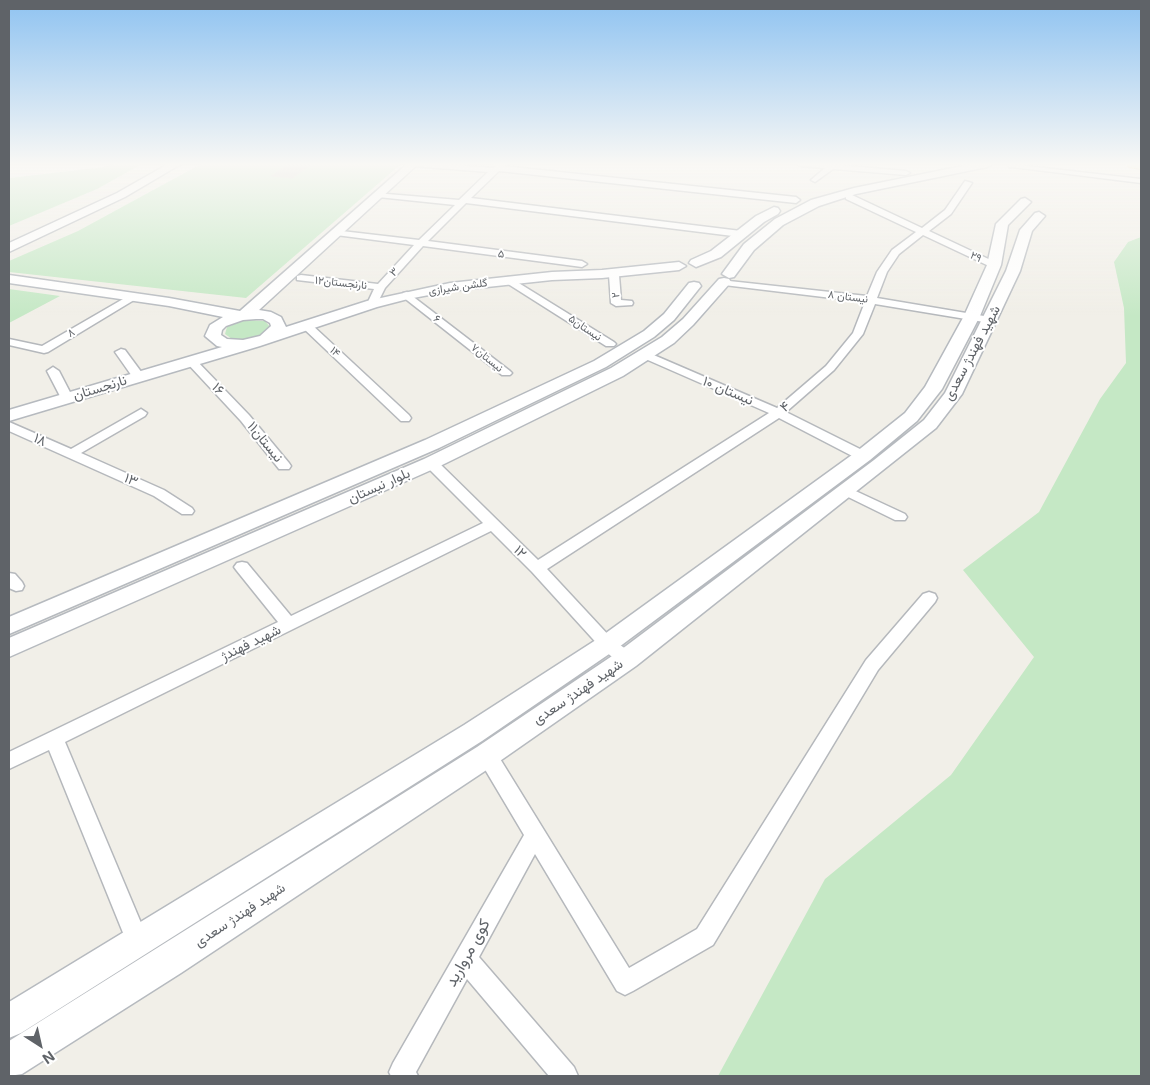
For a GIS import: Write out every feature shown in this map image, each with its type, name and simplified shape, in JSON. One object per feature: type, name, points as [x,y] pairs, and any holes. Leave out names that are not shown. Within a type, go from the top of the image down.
[{"type":"street","points":[[9,239],[61,215]]},
{"type":"street","points":[[9,248],[80,215]]},
{"type":"street","points":[[191,361],[213,334],[215,328],[221,323],[243,315],[356,215]]},
{"type":"street","name":"۳","points":[[372,304],[380,287],[450,215]]},
{"type":"street","points":[[573,215],[741,234]]},
{"type":"street","points":[[696,263],[713,264],[721,267],[726,278],[711,286],[683,279],[696,263],[716,254],[768,215]]},
{"type":"street","name":"بلوار نیستان","points":[[9,648],[431,463],[617,372],[668,340],[688,322],[726,278],[749,247],[779,222],[793,215]]},
{"type":"street","name":"۲۹","points":[[886,215],[994,265]]},
{"type":"street","name":"۴","points":[[537,568],[778,413],[830,368],[858,334],[882,272],[895,252],[945,215]]},
{"type":"street","name":"شهید فهندژ سعدی","points":[[9,1021],[473,733],[617,652],[847,490],[930,424],[952,394],[981,318],[1002,224],[1012,215]]},
{"type":"street","name":"شهید فهندژ سعدی","points":[[9,1062],[170,961],[487,755],[911,417],[1013,271],[1026,230],[1039,216]]},
{"type":"street","name":"۵","points":[[336,232],[582,264]]},
{"type":"street","name":"گلشن شیرازی","points":[[260,341],[372,304],[407,294],[450,286],[552,276],[608,275],[683,279]]},
{"type":"street","name":"۲","points":[[608,275],[616,303],[628,303]]},
{"type":"street","name":"۱۲نارنجستان","points":[[302,278],[380,287]]},
{"type":"street","name":"نیستان ۸","points":[[726,278],[981,318]]},
{"type":"street","points":[[9,279],[130,298],[170,302],[243,315]]},
{"type":"street","name":"بلوار نیستان","points":[[9,626],[432,444],[600,364],[650,334],[669,318],[683,279]]},
{"type":"street","name":"۵نیستان","points":[[509,280],[610,344]]},
{"type":"street","points":[[170,302],[223,343],[260,341],[278,330],[272,319],[271,290]]},
{"type":"street","name":"۶","points":[[407,294],[468,342]]},
{"type":"street","name":"۸","points":[[9,342],[44,350],[130,298]]},
{"type":"street","name":"گلشن شیرازی","points":[[243,315],[312,324]]},
{"type":"street","name":"۱۴","points":[[312,324],[362,378],[405,418]]},
{"type":"street","name":"نارنجستان","points":[[9,416],[260,341]]},
{"type":"street","name":"۷نیستان","points":[[468,342],[506,373]]},
{"type":"street","points":[[121,352],[138,376]]},
{"type":"street","name":"نیستان ۱۰","points":[[645,355],[778,413],[863,456]]},
{"type":"street","name":"۱۶","points":[[191,361],[246,418]]},
{"type":"street","points":[[54,371],[67,398]]},
{"type":"street","points":[[71,454],[141,413]]},
{"type":"street","name":"۱۱نیستان","points":[[246,418],[284,466]]},
{"type":"street","name":"۱۸","points":[[9,426],[71,454]]},
{"type":"street","name":"۱۳","points":[[71,454],[160,493],[187,511]]},
{"type":"street","name":"۱۲","points":[[431,463],[537,568],[617,652]]},
{"type":"street","points":[[847,490],[900,517]]},
{"type":"street","name":"شهید فهندژ","points":[[9,761],[492,524]]},
{"type":"street","points":[[242,567],[290,624]]},
{"type":"street","points":[[487,755],[625,983],[705,937],[872,665],[929,598]]},
{"type":"street","points":[[54,738],[138,942]]},
{"type":"street","name":"کوی مروارید","points":[[404,1074],[465,959],[535,834]]},
{"type":"street","points":[[465,959],[565,1076]]},
{"type":"green space","points":[[9,215],[36,215],[9,226]]},
{"type":"green space","points":[[108,215],[342,215],[246,298],[9,272],[9,261],[78,231]]},
{"type":"green space","points":[[1141,237],[1141,1076],[718,1076],[825,879],[951,775],[1034,657],[963,570],[1039,512],[1100,399],[1126,363],[1124,308],[1114,262],[1128,242]]},
{"type":"green space","points":[[9,289],[60,296],[9,323]]},
{"type":"green space","points":[[245,320],[265,321],[270,327],[269,330],[260,336],[246,340],[232,339],[225,334],[227,327]]}]
